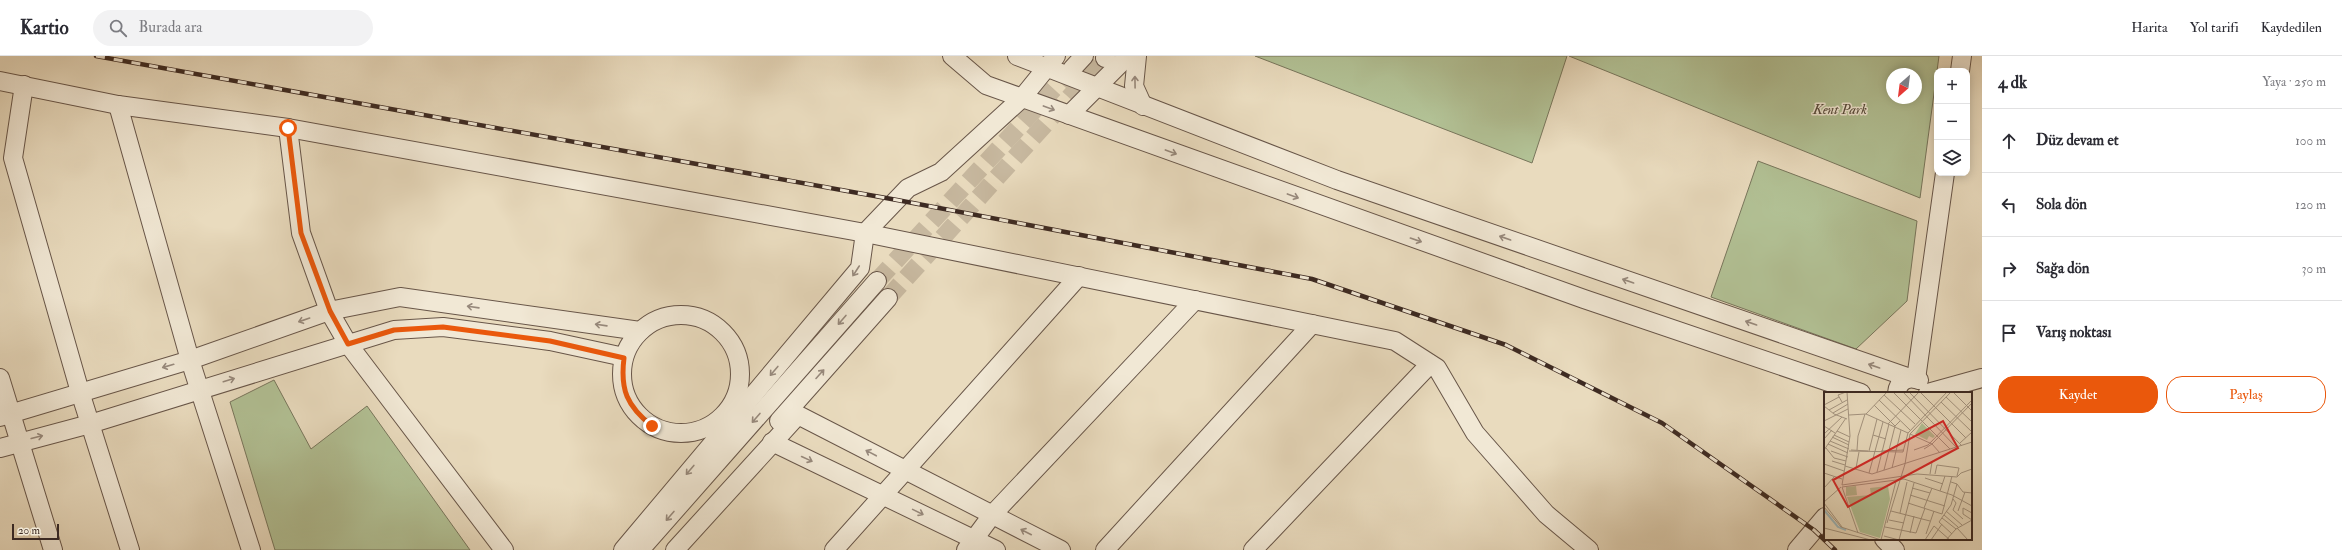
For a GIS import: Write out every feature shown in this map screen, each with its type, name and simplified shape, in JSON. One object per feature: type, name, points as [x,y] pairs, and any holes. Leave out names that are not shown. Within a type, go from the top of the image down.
[{"type":"street","points":[[952,56],[986,85],[1577,296],[1858,392]]},
{"type":"street","points":[[1017,56],[1051,62],[1096,88],[1337,180],[1913,379],[1925,384],[1928,392]]},
{"type":"street","points":[[1069,115],[1128,56]]},
{"type":"street","points":[[1137,56],[1134,86],[1143,106]]},
{"type":"street","points":[[1960,68],[1962,56]]},
{"type":"street","points":[[623,550],[860,268],[865,233],[908,188],[940,172],[1022,98],[1051,62]]},
{"type":"street","points":[[0,81],[118,105],[288,128],[865,233],[1395,341],[1437,368],[1475,433],[1546,514],[1570,544],[1589,550]]},
{"type":"street","points":[[24,85],[13,158],[80,392],[130,550]]},
{"type":"street","points":[[118,105],[190,360],[251,550]]},
{"type":"street","points":[[288,128],[301,233],[330,311],[348,344],[504,550]]},
{"type":"street","points":[[1913,379],[1945,176]]},
{"type":"street","points":[[834,550],[1079,276]]},
{"type":"street","points":[[640,550],[877,281]]},
{"type":"street","points":[[5,415],[190,360],[330,311],[400,297],[640,331]]},
{"type":"street","points":[[664,550],[888,298]]},
{"type":"street","points":[[971,545],[992,515],[1195,300]]},
{"type":"street","points":[[676,315],[696,317],[714,325],[729,339],[738,357],[741,377],[736,396],[726,414],[710,426],[692,433],[671,433],[652,426],[637,414],[626,397],[622,377],[624,358],[630,343],[640,331],[657,320],[676,315]]},
{"type":"street","points":[[1105,550],[1312,324]]},
{"type":"street","points":[[0,448],[90,424],[199,388],[394,330],[443,327],[550,341],[624,358]]},
{"type":"street","points":[[1253,550],[1430,364]]},
{"type":"street","points":[[0,378],[5,415],[18,442],[53,550]]},
{"type":"street","points":[[1932,392],[1982,378]]},
{"type":"street","points":[[1897,392],[1900,385],[1913,379]]},
{"type":"street","points":[[675,550],[798,415],[1061,550]]},
{"type":"street","points":[[772,442],[883,495],[971,545],[996,550]]},
{"type":"street","points":[[1797,550],[1824,518]]},
{"type":"street","points":[[1885,540],[1896,550]]},
{"type":"green space","points":[[1255,56],[1567,56],[1532,163]]},
{"type":"green space","name":"Kent Park","points":[[1569,56],[1939,56],[1937,68],[1934,68],[1934,93],[1920,198]]},
{"type":"green space","points":[[1758,161],[1917,221],[1907,301],[1856,349],[1711,297]]},
{"type":"green space","points":[[274,380],[311,449],[367,406],[470,550],[275,550],[230,402]]},
{"type":"tunnel","points":[[888,298],[1105,58]]},
{"type":"tunnel","points":[[877,281],[1072,69]]},
{"type":"railway","points":[[96,56],[897,200],[1312,279],[1506,345],[1662,423],[1814,530],[1824,540]]},
{"type":"railway","points":[[1824,540],[1835,550]]},
{"type":"route","points":[[288,128],[301,233],[330,311],[348,344],[394,330],[443,327],[550,341],[624,358],[622,377],[626,397],[637,414],[652,426]]}]
